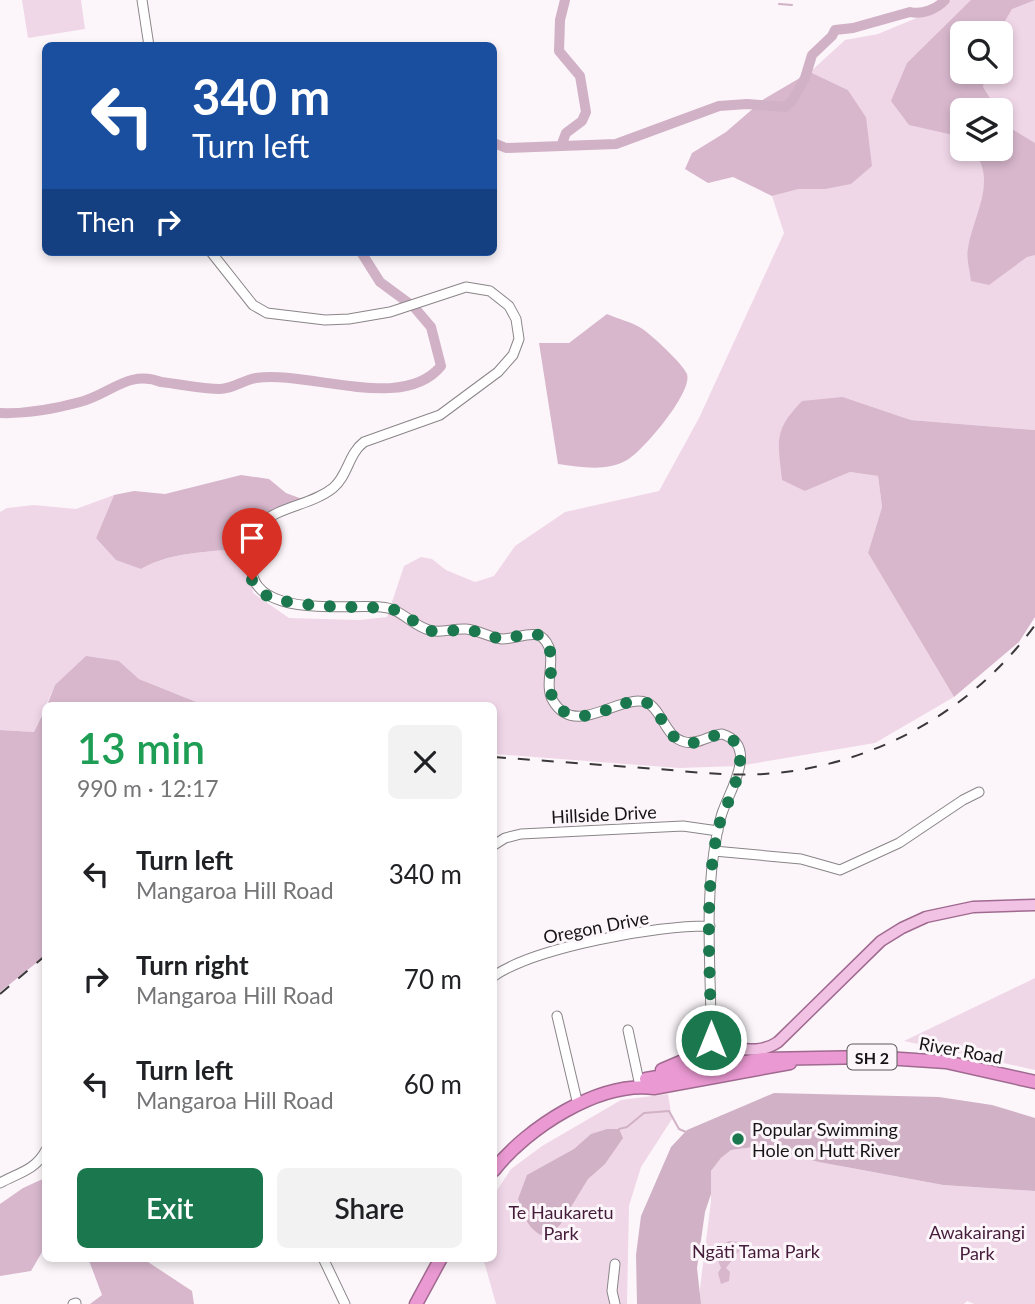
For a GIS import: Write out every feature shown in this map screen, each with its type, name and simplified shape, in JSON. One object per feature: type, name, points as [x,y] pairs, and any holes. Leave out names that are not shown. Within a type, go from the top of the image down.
[{"type":"highway","points":[[707,1068],[704,1056],[709,1045]]},
{"type":"highway","name":"River Road","points":[[687,1073],[783,1058],[902,1058],[946,1062],[1035,1082]]},
{"type":"highway","name":"River Road","points":[[687,1073],[786,1065],[797,1060]]},
{"type":"highway","points":[[643,1082],[687,1073]]},
{"type":"highway","name":"SH 2","points":[[497,1167],[538,1127],[579,1105],[643,1082],[654,1088],[687,1073]]},
{"type":"highway","points":[[416,1304],[439,1262]]},
{"type":"main road","points":[[687,1073],[698,1053],[709,1045],[763,1050],[778,1042],[881,942],[902,928],[926,918],[973,907],[1035,905]]},
{"type":"street","points":[[142,0],[148,42]]},
{"type":"street","points":[[214,256],[253,305],[267,313],[338,320],[400,309],[466,287],[484,289],[500,297],[513,312],[518,326],[517,345],[510,360],[492,378],[448,411],[364,442],[355,451],[335,486],[262,522],[257,529],[251,565],[255,584],[263,594],[286,601],[391,608],[431,631],[471,630],[500,639],[539,635],[550,648],[552,697],[563,710],[585,716],[643,701],[653,708],[665,728],[677,739],[690,743],[722,734],[735,741],[740,754],[738,774],[718,831],[710,873],[709,1045]]},
{"type":"street","points":[[714,851],[800,859],[840,870],[895,846],[979,792]]},
{"type":"street","name":"Hillside Drive","points":[[497,843],[521,834],[683,826],[718,831]]},
{"type":"street","name":"Oregon Drive","points":[[497,974],[532,956],[673,928],[710,926]]},
{"type":"street","points":[[557,1016],[579,1105]]},
{"type":"street","points":[[628,1030],[643,1082]]},
{"type":"street","points":[[0,1182],[30,1169],[42,1156]]},
{"type":"street","points":[[325,1262],[345,1304]]},
{"type":"street","points":[[615,1264],[612,1291],[615,1304]]},
{"type":"green space","points":[[22,0],[81,0],[85,29],[28,38]]},
{"type":"green space","points":[[951,0],[1035,0],[1035,430],[911,420],[843,397],[805,491],[850,472],[878,476],[882,507],[868,553],[954,697],[875,743],[739,766],[679,768],[497,754],[497,702],[196,702],[139,679],[119,661],[55,685],[47,702],[42,702],[42,714],[34,732],[0,730],[0,512],[7,508],[34,505],[76,509],[114,495],[96,538],[141,569],[181,555],[252,546],[248,558],[253,593],[289,618],[359,620],[387,617],[404,566],[421,557],[432,559],[446,570],[475,582],[494,576],[515,546],[565,512],[659,491],[699,418],[784,233],[772,196],[799,189],[825,189],[866,117],[848,90],[810,72],[845,40],[878,34],[938,9]]},
{"type":"green space","points":[[1035,978],[1035,1070],[904,1041]]},
{"type":"green space","name":"Te Haukaretu Park","points":[[668,1094],[672,1119],[641,1167],[629,1206],[627,1304],[496,1304],[484,1262],[497,1262],[497,1190],[511,1169],[542,1146],[621,1100]]},
{"type":"green space","points":[[761,1146],[846,1167],[943,1185],[1035,1191],[1035,1304],[974,1304],[967,1301],[964,1304],[698,1304],[711,1201],[711,1171],[731,1150]]},
{"type":"shaded area","points":[[971,0],[1035,0],[1012,9],[1005,21],[950,21],[950,84],[983,84],[990,98],[950,98],[950,134],[909,125],[891,101],[907,63]]},
{"type":"shaded area","points":[[810,72],[848,90],[866,117],[872,166],[851,184],[825,189],[799,189],[772,196],[733,177],[708,183],[685,169],[692,153],[726,132],[764,99]]},
{"type":"shaded area","points":[[1013,130],[1035,143],[1035,255],[1027,257],[989,285],[971,281],[968,260],[968,248],[982,198],[983,173],[980,161],[1013,161]]},
{"type":"shaded area","points":[[607,314],[637,326],[652,337],[684,369],[687,382],[675,407],[665,420],[627,460],[602,467],[558,464],[539,343],[569,343]]},
{"type":"shaded area","points":[[843,397],[911,420],[1035,430],[1035,617],[1019,642],[954,697],[868,553],[882,507],[878,476],[850,472],[805,491],[782,480],[780,437],[793,411],[802,401]]},
{"type":"shaded area","points":[[241,475],[269,479],[286,493],[305,500],[262,524],[252,546],[181,555],[141,569],[116,560],[96,538],[114,495],[134,491],[165,494]]},
{"type":"shaded area","points":[[86,656],[119,661],[139,679],[196,702],[48,702],[55,685]]},
{"type":"shaded area","points":[[42,715],[42,958],[0,992],[0,730],[34,732]]},
{"type":"shaded area","points":[[774,1093],[939,1097],[992,1105],[1035,1118],[1035,1191],[943,1185],[819,1162],[761,1146],[731,1150],[711,1171],[711,1194],[705,1212],[697,1268],[701,1304],[637,1304],[636,1255],[641,1216],[671,1147],[687,1130]]},
{"type":"shaded area","points":[[607,1129],[619,1129],[623,1138],[605,1164],[588,1179],[560,1225],[541,1235],[536,1232],[526,1220],[518,1199],[527,1175],[574,1149],[591,1134]]},
{"type":"shaded area","points":[[42,1179],[42,1252],[31,1271],[0,1276],[0,1204],[23,1188]]},
{"type":"shaded area","points":[[729,1241],[737,1242],[741,1248],[726,1268],[730,1272],[729,1281],[721,1284],[718,1273],[721,1268],[717,1258],[721,1245]]},
{"type":"shaded area","points":[[90,1262],[148,1262],[192,1291],[194,1304],[90,1304],[102,1295]]},
{"type":"waterway","points":[[561,146],[566,133],[582,121],[586,112],[580,76],[559,51],[560,20],[565,0]]},
{"type":"waterway","points":[[497,144],[506,148],[616,144],[719,106],[747,104],[785,107],[792,101],[805,78],[812,55],[835,30],[853,28],[910,12],[924,12],[934,9],[945,0]]},
{"type":"waterway","points":[[779,4],[792,5]]},
{"type":"waterway","points":[[0,413],[30,412],[70,405],[90,399],[119,384],[139,379],[220,389],[256,378],[277,377],[379,388],[403,387],[424,380],[441,366],[431,327],[414,307],[380,282],[364,256]]},
{"type":"waterway","points":[[619,1129],[627,1127],[644,1113],[669,1111],[679,1129],[686,1132]]},
{"type":"railway","points":[[497,757],[738,774],[804,769],[843,760],[916,730],[950,709],[1010,656],[1035,625]]},
{"type":"railway","points":[[0,994],[42,958]]},
{"type":"place","name":"Popular Swimming Hole on Hutt River","points":[[738,1139]]},
{"type":"route","points":[[252,580],[263,594],[276,600],[318,606],[391,608],[436,632],[462,629],[500,639],[539,635],[546,640],[550,648],[553,701],[563,710],[571,714],[594,715],[635,701],[643,701],[653,708],[665,728],[677,739],[690,743],[722,734],[735,741],[740,754],[738,774],[721,816],[710,873],[711,1040]]},
{"type":"park label","name":"Awakairangi Park","points":[[977,1242]]},
{"type":"park label","name":"Ngāti Tama Park","points":[[756,1251]]}]
